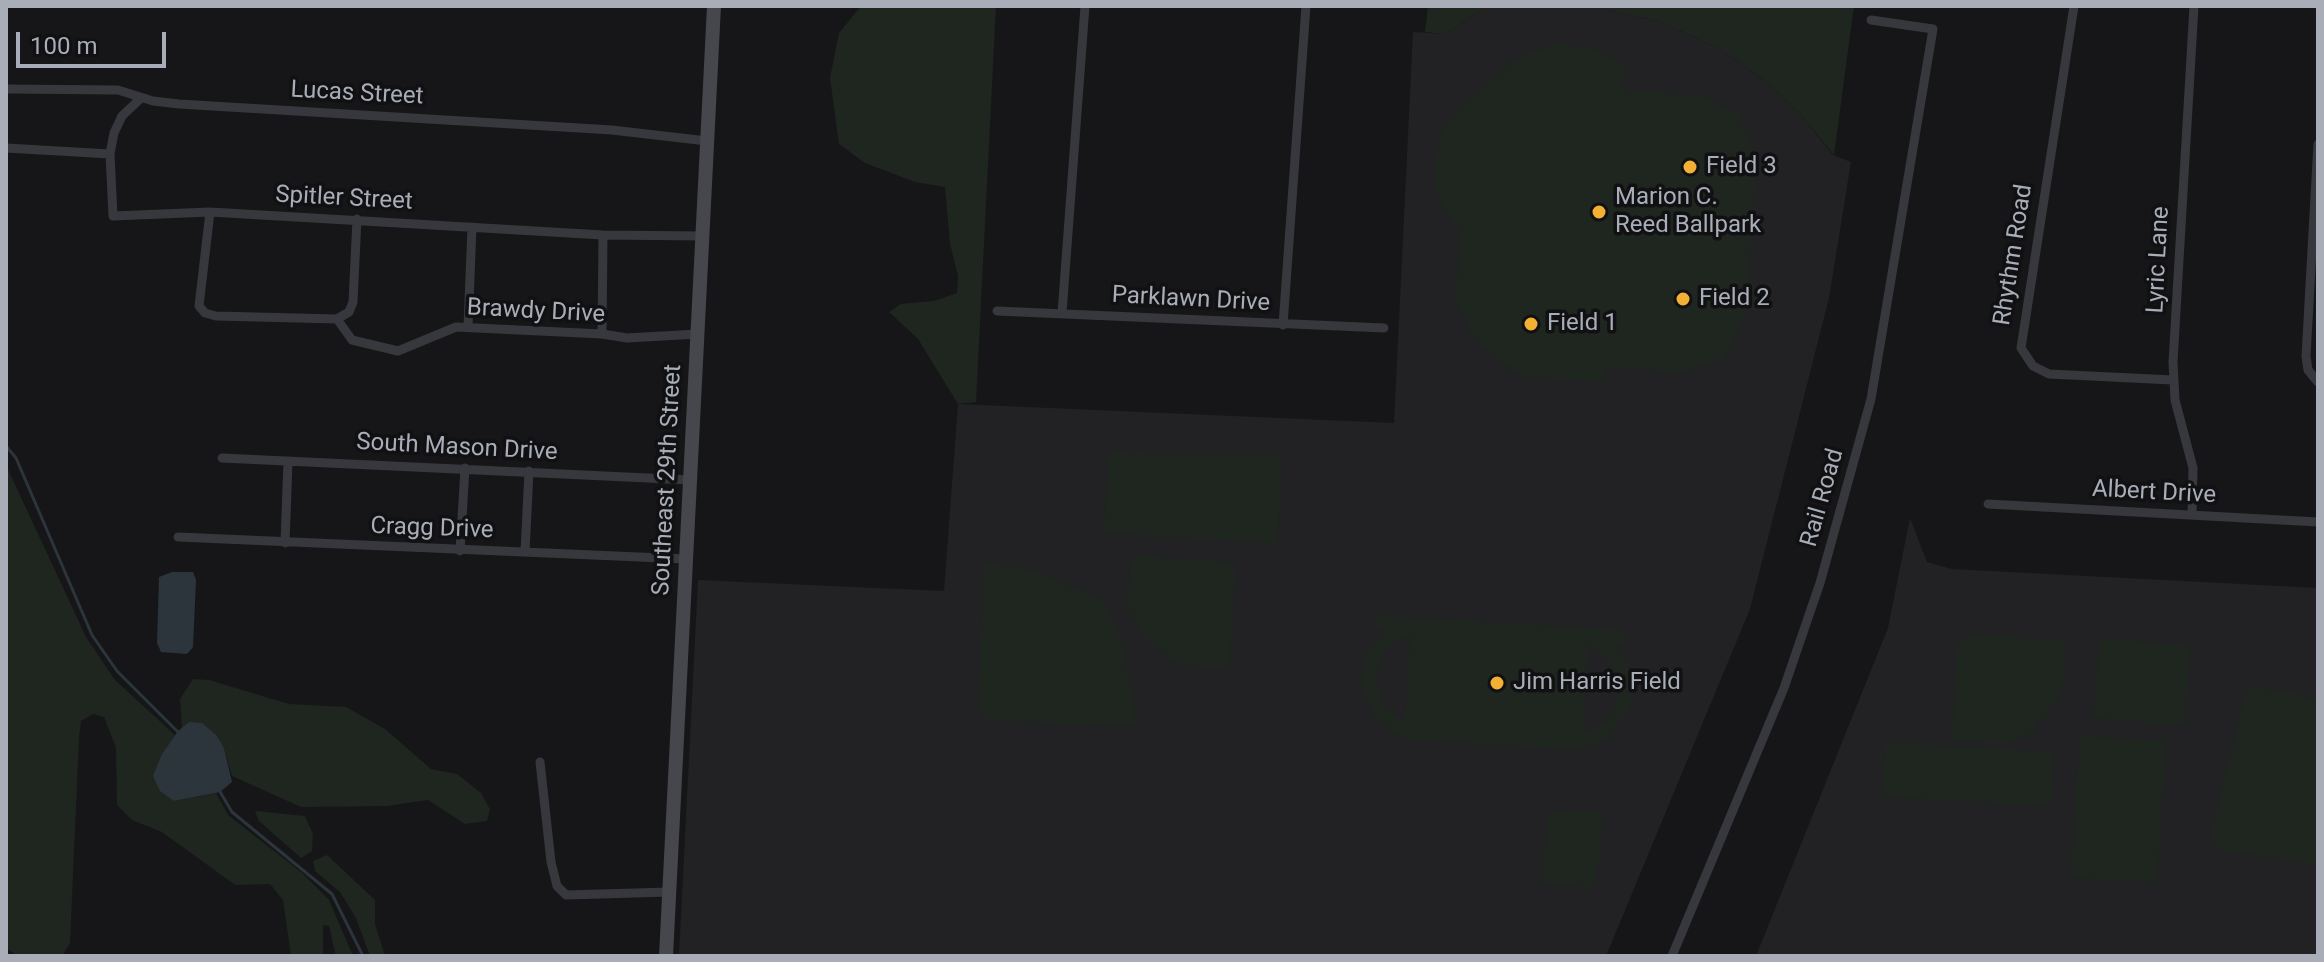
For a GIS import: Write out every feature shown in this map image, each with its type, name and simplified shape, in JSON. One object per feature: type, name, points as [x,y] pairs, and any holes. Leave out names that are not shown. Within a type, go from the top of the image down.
[{"type":"main road","name":"Southeast 29th Street","points":[[666,956],[714,6]]},
{"type":"street","points":[[1062,313],[1085,6]]},
{"type":"street","points":[[1283,325],[1306,6]]},
{"type":"street","name":"Rhythm Road","points":[[2074,6],[2021,348],[2033,366],[2049,374],[2173,380]]},
{"type":"street","name":"Lyric Lane","points":[[2192,515],[2193,468],[2173,380],[2194,6]]},
{"type":"street","name":"Rail Road","points":[[1672,956],[1784,688],[1844,497],[1879,363],[1933,29],[1871,20]]},
{"type":"street","name":"Lucas Street","points":[[6,89],[118,90],[141,98],[179,104],[612,130],[707,141]]},
{"type":"street","name":"Spitler Street","points":[[141,98],[122,116],[114,133],[110,154],[113,216],[210,212],[603,235],[703,236]]},
{"type":"street","points":[[2318,144],[2306,356],[2308,370],[2318,382]]},
{"type":"street","points":[[6,148],[110,154]]},
{"type":"street","points":[[210,212],[199,306],[205,313],[323,321],[337,319],[349,312],[353,302],[357,219]]},
{"type":"street","points":[[468,327],[472,227]]},
{"type":"street","points":[[602,334],[603,235]]},
{"type":"street","name":"Parklawn Drive","points":[[997,311],[1384,328]]},
{"type":"street","name":"Brawdy Drive","points":[[337,319],[352,340],[398,351],[444,330],[468,327],[505,332],[602,334],[627,338],[698,334]]},
{"type":"street","name":"South Mason Drive","points":[[222,458],[690,480]]},
{"type":"street","points":[[285,543],[288,461]]},
{"type":"street","points":[[460,551],[465,468]]},
{"type":"street","points":[[525,552],[529,471]]},
{"type":"street","name":"Albert Drive","points":[[1988,504],[2318,522]]},
{"type":"street","name":"Cragg Drive","points":[[178,537],[685,559]]},
{"type":"street","points":[[540,762],[551,862],[557,886],[566,895],[669,892]]},
{"type":"shaded area","points":[[861,6],[996,6],[976,402],[958,404],[918,339],[889,312],[901,304],[934,301],[957,293],[958,276],[950,244],[945,187],[915,182],[865,163],[839,144],[830,78],[839,33]]},
{"type":"shaded area","points":[[1428,6],[1488,6],[1444,34],[1425,32]]},
{"type":"shaded area","points":[[1488,6],[1588,6],[1659,21],[1720,49],[1767,82],[1801,115],[1833,155],[1851,162],[1829,298],[1750,609],[1606,956],[679,956],[698,580],[944,591],[958,404],[1394,423],[1413,32],[1444,34]]},
{"type":"shaded area","points":[[1588,6],[1854,6],[1834,155],[1801,115],[1767,82],[1720,49],[1659,21]]},
{"type":"shaded area","name":"Marion C. Reed Ballpark","points":[[1555,44],[1586,47],[1615,59],[1629,69],[1619,82],[1630,91],[1700,95],[1740,115],[1755,157],[1753,226],[1746,317],[1725,358],[1684,372],[1605,368],[1603,381],[1522,377],[1481,346],[1455,303],[1460,233],[1442,205],[1436,188],[1435,167],[1441,136],[1457,110],[1517,58]]},
{"type":"shaded area","points":[[1109,453],[1283,456],[1277,543],[1104,533]]},
{"type":"shaded area","points":[[6,465],[86,637],[115,680],[175,735],[162,754],[174,801],[216,793],[228,815],[301,872],[329,900],[353,956],[336,956],[329,926],[323,925],[323,956],[291,956],[283,900],[270,884],[235,885],[162,832],[132,820],[117,805],[116,748],[104,717],[93,714],[81,721],[79,738],[70,943],[62,956],[18,956],[6,948]]},
{"type":"shaded area","points":[[1910,518],[1927,562],[1952,569],[2318,588],[2318,956],[1756,956],[1888,628]]},
{"type":"shaded area","points":[[1131,555],[1229,562],[1236,569],[1229,668],[1178,665],[1148,644],[1127,609]]},
{"type":"shaded area","points":[[984,562],[1038,572],[1102,599],[1122,642],[1134,701],[1135,726],[989,721],[978,711]]},
{"type":"shaded area","points":[[172,572],[193,572],[196,580],[193,647],[187,654],[161,652],[157,643],[159,577]]},
{"type":"shaded area","name":"Jim Harris Field","points":[[1377,615],[1624,630],[1623,644],[1613,644],[1632,676],[1631,704],[1613,734],[1602,742],[1574,750],[1409,739],[1381,724],[1363,693],[1361,678],[1367,652],[1387,630],[1377,628]],"holes":[[[1410,634],[1405,721],[1404,722],[1384,707],[1375,678],[1385,650]],[[1588,645],[1610,661],[1619,690],[1614,710],[1603,724],[1583,734]]]},
{"type":"shaded area","points":[[1968,634],[2066,641],[2062,695],[2028,734],[2007,744],[1952,742],[1957,644]]},
{"type":"shaded area","points":[[2100,638],[2191,646],[2184,726],[2093,718]]},
{"type":"shaded area","points":[[193,679],[209,680],[289,704],[346,707],[385,729],[431,769],[457,774],[481,793],[490,809],[487,821],[465,824],[428,800],[387,806],[301,807],[232,776],[224,748],[189,722],[182,728],[180,699]]},
{"type":"shaded area","points":[[2247,686],[2294,692],[2318,701],[2318,865],[2220,850],[2211,836]]},
{"type":"shaded area","points":[[189,722],[202,723],[216,735],[224,748],[232,782],[220,792],[174,801],[160,791],[153,776],[162,754],[178,731]]},
{"type":"shaded area","points":[[2080,736],[2166,741],[2157,883],[2071,878]]},
{"type":"shaded area","points":[[1886,742],[2054,752],[2051,806],[1883,797]]},
{"type":"shaded area","points":[[255,811],[305,816],[313,834],[312,851],[301,858],[259,821]]},
{"type":"shaded area","points":[[1549,811],[1603,813],[1600,862],[1597,862],[1594,888],[1541,884]]},
{"type":"shaded area","points":[[327,855],[375,900],[375,924],[385,956],[370,956],[356,918],[340,892],[315,871],[313,861]]},
{"type":"waterway","points":[[6,446],[16,458],[92,635],[117,671],[178,732]]},
{"type":"waterway","points":[[219,790],[232,812],[332,894],[363,956]]},
{"type":"place","name":"Field 3","points":[[1690,167]]},
{"type":"place","name":"Marion C. Reed Ballpark","points":[[1599,212]]},
{"type":"place","name":"Field 2","points":[[1683,299]]},
{"type":"place","name":"Field 1","points":[[1531,324]]},
{"type":"place","name":"Jim Harris Field","points":[[1497,683]]}]
